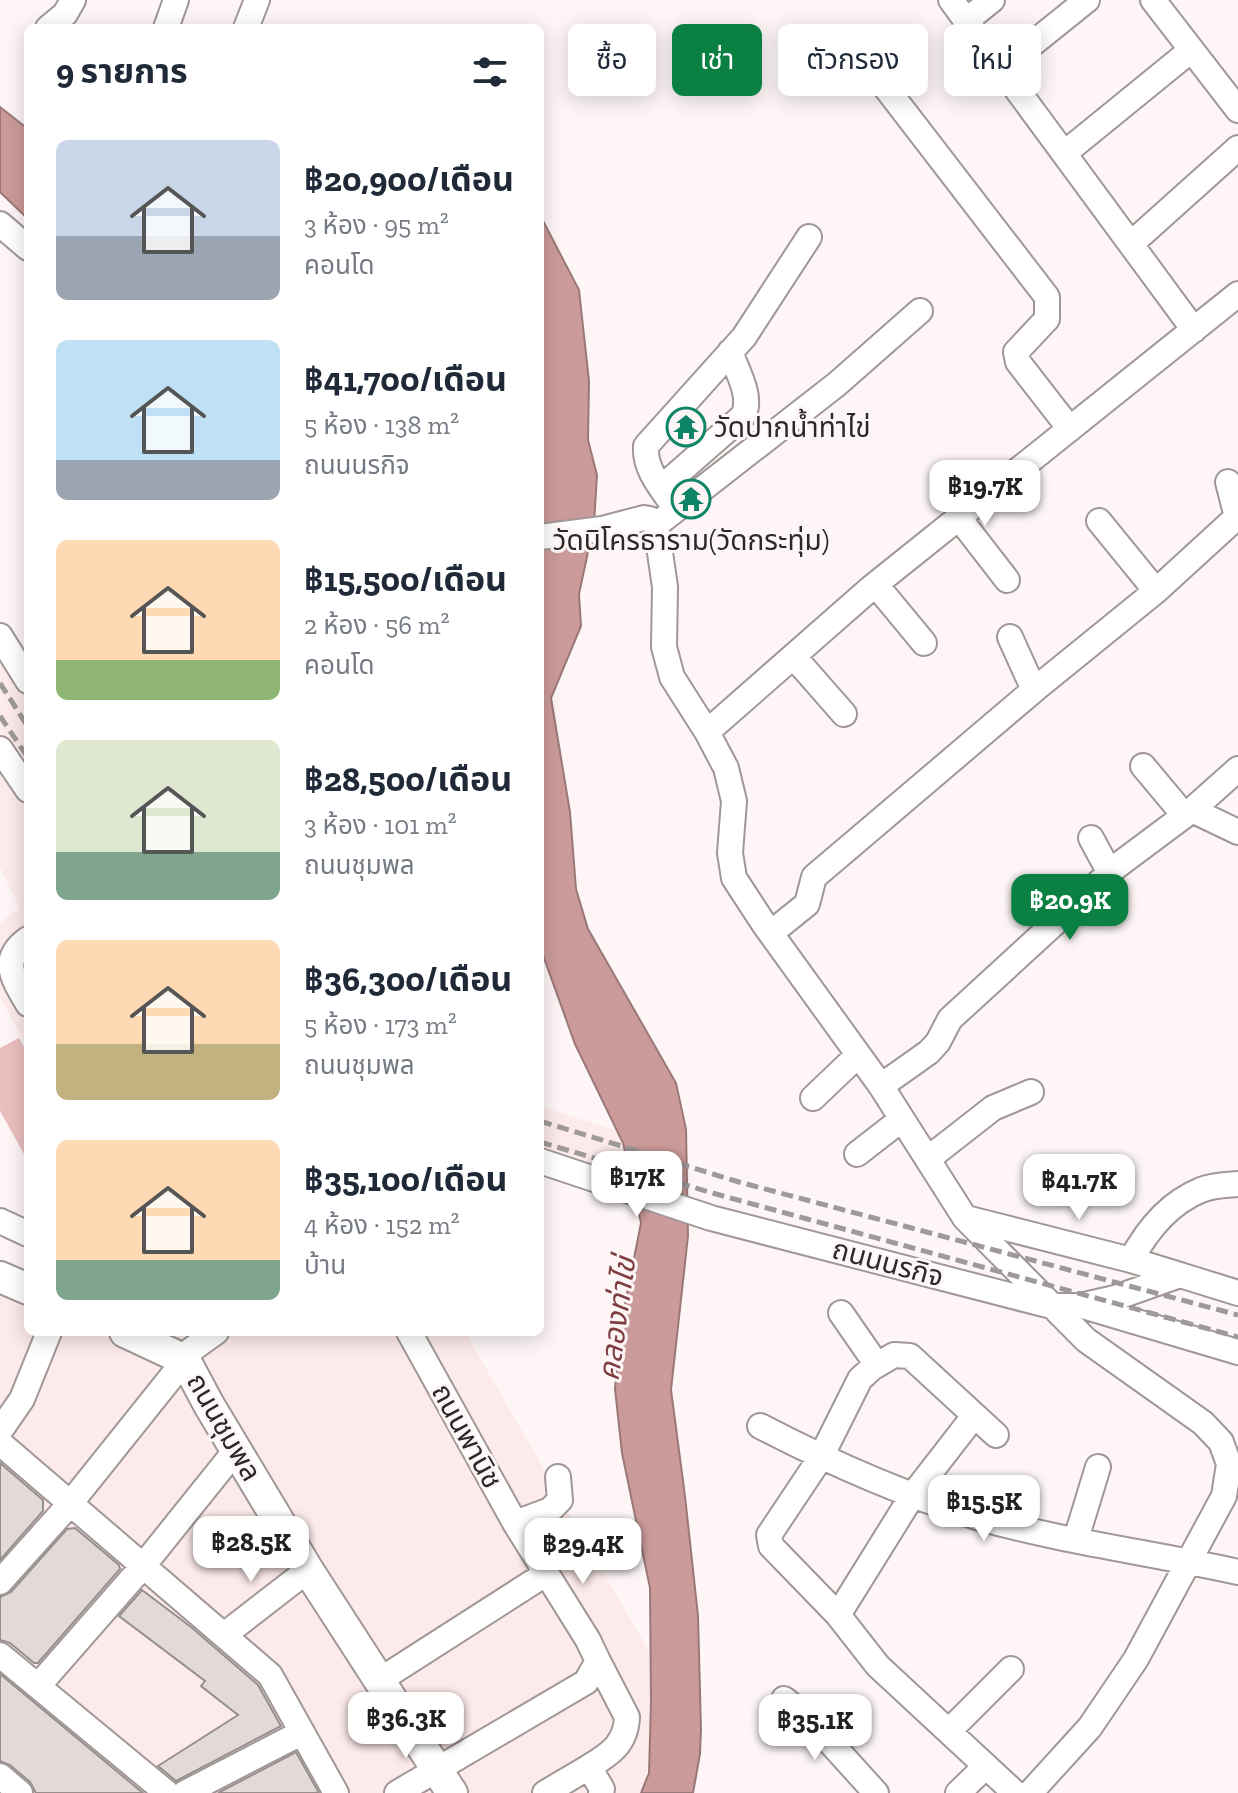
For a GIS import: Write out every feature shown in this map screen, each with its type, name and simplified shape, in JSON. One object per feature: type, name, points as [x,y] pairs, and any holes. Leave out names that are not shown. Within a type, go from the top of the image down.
[{"type":"main road","points":[[0,1277],[24,1287]]},
{"type":"main road","name":"ถนนชุมพล","points":[[134,1336],[185,1360],[308,1570],[445,1781]]},
{"type":"street","points":[[53,24],[65,14],[73,0]]},
{"type":"street","points":[[167,24],[176,0]]},
{"type":"street","points":[[248,24],[257,0]]},
{"type":"street","points":[[951,0],[970,24]]},
{"type":"street","points":[[967,20],[992,0]]},
{"type":"street","points":[[1041,37],[1087,0]]},
{"type":"street","points":[[1153,0],[1237,107]]},
{"type":"street","points":[[1066,152],[1190,51]]},
{"type":"street","points":[[892,96],[1047,297],[1047,319],[1016,352],[1018,362],[1070,429]]},
{"type":"street","points":[[1022,96],[1194,330]]},
{"type":"street","points":[[1132,243],[1238,148]]},
{"type":"street","points":[[0,224],[24,245]]},
{"type":"street","points":[[676,509],[645,457],[646,446],[744,337],[809,237]]},
{"type":"street","points":[[707,732],[876,585],[1238,294]]},
{"type":"street","points":[[656,525],[837,384],[920,311]]},
{"type":"street","points":[[661,488],[743,416],[747,409],[730,352]]},
{"type":"street","points":[[771,933],[806,906],[814,877],[1156,591],[1238,516],[1228,482]]},
{"type":"street","points":[[544,536],[602,529],[644,518],[656,525],[665,587],[664,647],[672,677],[726,768],[734,801],[730,853],[734,878],[881,1086],[965,1218],[1086,1340],[1203,1423],[1221,1442],[1229,1464],[1224,1496],[1136,1659],[1090,1727],[1030,1793]]},
{"type":"street","points":[[959,518],[1007,580]]},
{"type":"street","points":[[1099,521],[1156,591]]},
{"type":"street","points":[[876,585],[924,643]]},
{"type":"street","points":[[0,636],[24,675]]},
{"type":"street","points":[[1010,637],[1034,690]]},
{"type":"street","points":[[794,657],[844,714]]},
{"type":"street","points":[[0,749],[24,784]]},
{"type":"street","points":[[1143,766],[1188,813],[1238,832]]},
{"type":"street","points":[[881,1086],[929,1052],[950,1019],[1110,873],[1188,813],[1238,769]]},
{"type":"street","points":[[1091,838],[1110,873]]},
{"type":"street","points":[[24,941],[12,948],[8,959],[12,976],[24,997]]},
{"type":"street","points":[[813,1098],[858,1055]]},
{"type":"street","points":[[929,1158],[993,1108],[1031,1092]]},
{"type":"street","points":[[857,1154],[902,1119]]},
{"type":"street","name":"ถนนนรกิจ","points":[[544,1162],[711,1218],[1051,1306],[1080,1306],[1115,1298],[1180,1275]]},
{"type":"street","points":[[1131,1260],[1155,1222],[1175,1205],[1202,1189],[1238,1184]]},
{"type":"street","points":[[965,1218],[1131,1260],[1238,1293]]},
{"type":"street","points":[[0,1221],[24,1232]]},
{"type":"street","points":[[1080,1306],[1238,1352]]},
{"type":"street","points":[[841,1313],[877,1365]]},
{"type":"street","points":[[0,1431],[11,1395],[47,1336]]},
{"type":"street","points":[[0,1582],[69,1505],[191,1350],[210,1336]]},
{"type":"street","name":"ถนนพานิช","points":[[411,1336],[515,1523],[588,1640],[627,1717],[618,1746],[545,1793]]},
{"type":"street","points":[[996,1435],[910,1356],[894,1355],[860,1379],[821,1457],[769,1535],[771,1546],[838,1615],[878,1666],[1015,1793]]},
{"type":"street","points":[[838,1615],[912,1496],[974,1416]]},
{"type":"street","points":[[760,1426],[821,1457],[912,1496],[983,1518],[1238,1572]]},
{"type":"street","points":[[0,1443],[270,1675],[336,1793]]},
{"type":"street","points":[[38,1686],[143,1566],[236,1450]]},
{"type":"street","points":[[1076,1539],[1098,1467]]},
{"type":"street","points":[[515,1523],[550,1510],[560,1500],[558,1477]]},
{"type":"street","points":[[224,1635],[308,1570]]},
{"type":"street","points":[[380,1680],[547,1573]]},
{"type":"street","points":[[0,1655],[167,1793]]},
{"type":"street","points":[[397,1793],[445,1781],[586,1682],[598,1661]]},
{"type":"street","points":[[949,1731],[1011,1669]]},
{"type":"street","points":[[784,1699],[809,1719],[876,1793]]},
{"type":"street","points":[[185,1793],[301,1733]]},
{"type":"street","points":[[958,1793],[986,1766]]},
{"type":"street","points":[[589,1767],[602,1789],[601,1793]]},
{"type":"street","points":[[0,1776],[20,1793]]},
{"type":"shaded area","points":[[0,107],[24,126],[24,215],[0,192]]},
{"type":"shaded area","points":[[544,223],[579,290],[589,381],[588,440],[597,475],[594,524],[579,594],[581,626],[551,698],[570,812],[576,889],[588,929],[676,1083],[686,1129],[688,1236],[671,1390],[698,1616],[701,1729],[693,1793],[641,1793],[649,1773],[650,1588],[622,1453],[615,1389],[621,1324],[641,1223],[623,1143],[575,1044],[544,958]]},
{"type":"shaded area","points":[[0,653],[24,690],[24,766],[0,731]]},
{"type":"shaded area","points":[[0,756],[24,793],[24,1041],[0,997],[0,923],[20,908],[0,867]]},
{"type":"shaded area","points":[[19,1038],[24,1047],[24,1154],[0,1111],[0,1048]]},
{"type":"shaded area","points":[[544,1107],[617,1131],[632,1181],[544,1151]]},
{"type":"shaded area","points":[[0,1286],[24,1296],[24,1336],[113,1336],[174,1363],[444,1793],[0,1793]]},
{"type":"shaded area","points":[[155,1336],[467,1336],[650,1653],[650,1742],[647,1777],[641,1793],[462,1793]]},
{"type":"building","points":[[0,1463],[43,1500],[43,1511],[0,1560]]},
{"type":"building","points":[[75,1528],[120,1569],[38,1663],[34,1663],[10,1643],[0,1640],[0,1597],[11,1592],[67,1529]]},
{"type":"building","points":[[142,1590],[191,1627],[258,1685],[281,1726],[176,1781],[158,1766],[238,1715],[201,1686],[205,1681],[119,1616]]},
{"type":"building","points":[[0,1674],[143,1793],[36,1793],[30,1782],[10,1765],[0,1761]]},
{"type":"building","points":[[296,1752],[319,1793],[218,1793]]},
{"type":"railway","points":[[0,683],[24,721]]},
{"type":"railway","points":[[0,716],[24,752]]},
{"type":"railway","points":[[544,1122],[739,1182],[1238,1315]]},
{"type":"railway","points":[[544,1143],[716,1194],[1238,1337]]},
{"type":"place","name":"วัดปากน้ำท่าไข่","points":[[686,427]]},
{"type":"place","name":"วัดนิโครธาราม(วัดกระทุ่ม)","points":[[691,499]]},
{"type":"water label","name":"คลองท่าไข่","points":[[617,1319]]}]
